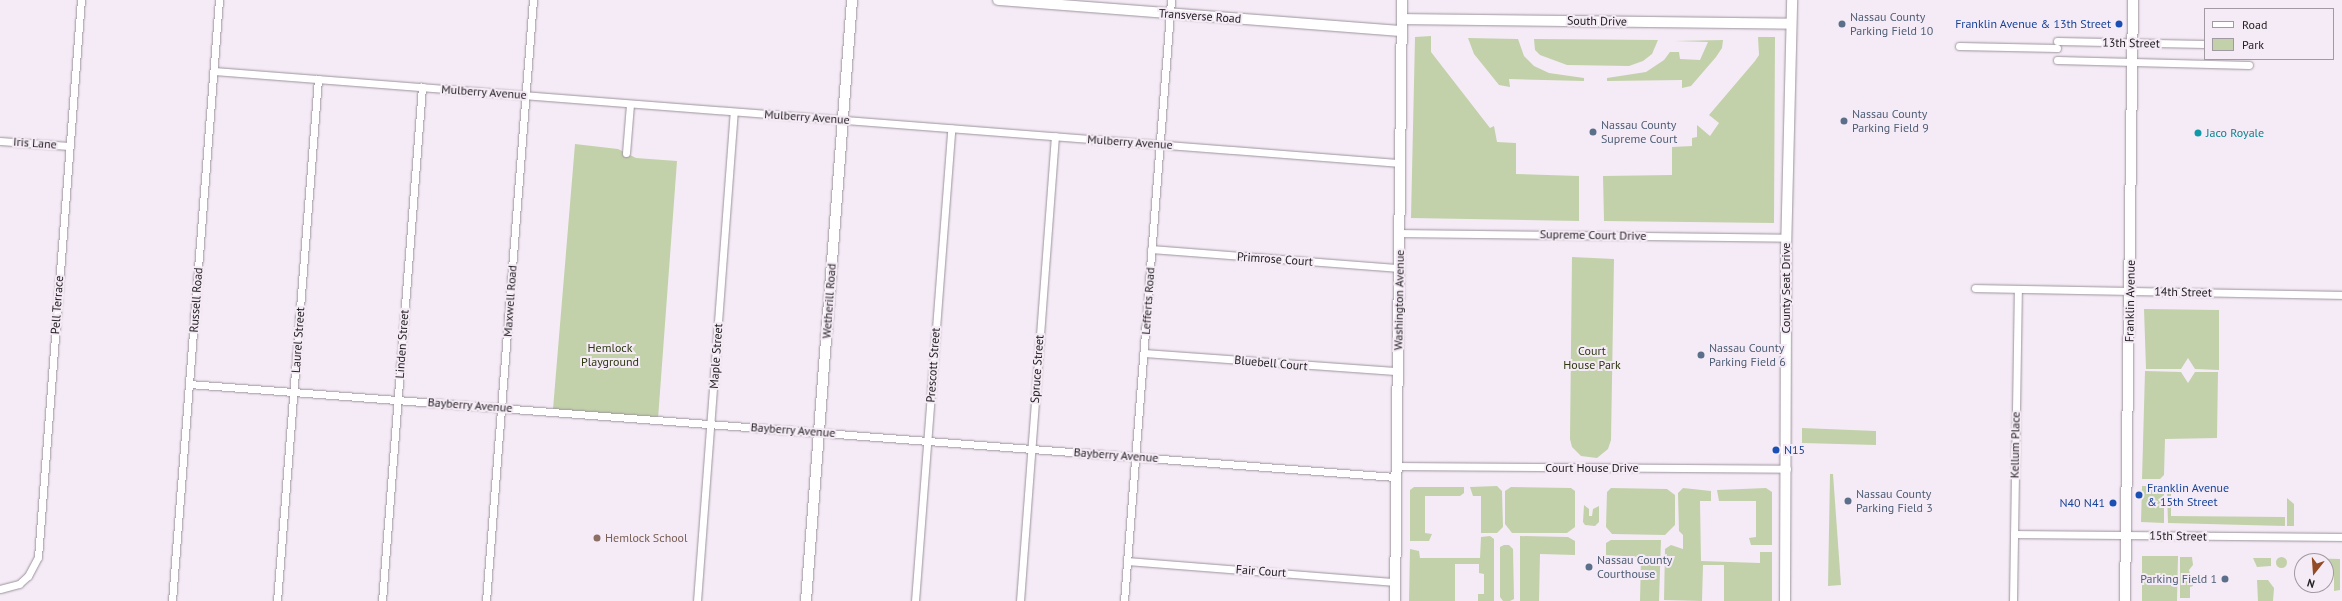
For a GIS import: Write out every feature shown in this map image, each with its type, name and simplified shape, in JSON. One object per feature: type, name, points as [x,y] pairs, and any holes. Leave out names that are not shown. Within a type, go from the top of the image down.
[{"type":"street","name":"Pell Terrace","points":[[0,589],[19,584],[28,576],[38,556],[81,0]]},
{"type":"street","name":"Russell Road","points":[[172,601],[219,0]]},
{"type":"street","name":"Maxwell Road","points":[[486,601],[533,0]]},
{"type":"street","name":"Wetherill Road","points":[[806,601],[852,0]]},
{"type":"street","name":"Transverse Road","points":[[998,0],[1402,31]]},
{"type":"street","name":"Lefferts Road","points":[[1124,601],[1171,0]]},
{"type":"street","name":"Washington Avenue","points":[[1395,601],[1402,0]]},
{"type":"street","name":"County Seat Drive","points":[[1785,601],[1787,469],[1786,238],[1792,0]]},
{"type":"street","name":"Franklin Avenue","points":[[2125,601],[2133,0]]},
{"type":"street","name":"South Drive","points":[[1402,19],[1791,24]]},
{"type":"street","name":"13th Street","points":[[1959,46],[2133,43],[2204,44]]},
{"type":"street","points":[[2057,60],[2248,65]]},
{"type":"street","name":"Mulberry Avenue","points":[[214,71],[1400,163]]},
{"type":"street","name":"Laurel Street","points":[[277,601],[318,79]]},
{"type":"street","name":"Linden Street","points":[[382,601],[422,87]]},
{"type":"street","points":[[626,153],[630,104]]},
{"type":"street","name":"Maple Street","points":[[697,601],[734,112]]},
{"type":"street","name":"Prescott Street","points":[[915,601],[951,128]]},
{"type":"street","name":"Spruce Street","points":[[1020,601],[1055,136]]},
{"type":"street","name":"Iris Lane","points":[[0,141],[69,146]]},
{"type":"street","name":"Supreme Court Drive","points":[[1399,233],[1786,238]]},
{"type":"street","name":"Primrose Court","points":[[1151,249],[1399,268]]},
{"type":"street","name":"14th Street","points":[[1975,288],[2342,295]]},
{"type":"street","name":"Kellum Place","points":[[2013,601],[2018,289]]},
{"type":"street","name":"Bluebell Court","points":[[1144,353],[1398,371]]},
{"type":"street","name":"Bayberry Avenue","points":[[189,384],[1396,477]]},
{"type":"street","name":"Court House Drive","points":[[1397,466],[1787,469]]},
{"type":"street","name":"15th Street","points":[[2014,534],[2342,538]]},
{"type":"street","name":"Fair Court","points":[[1127,561],[1395,582]]},
{"type":"green space","points":[[1431,36],[1431,52],[1490,128],[1494,126],[1497,142],[1516,143],[1516,174],[1579,176],[1579,221],[1411,218],[1415,37]]},
{"type":"green space","points":[[1758,37],[1775,37],[1774,223],[1604,221],[1603,176],[1672,175],[1672,147],[1692,146],[1692,138],[1697,137],[1697,125],[1710,136],[1719,123],[1709,115],[1759,55]]},
{"type":"green space","points":[[1468,38],[1518,39],[1524,56],[1534,66],[1549,73],[1584,78],[1584,81],[1509,79],[1510,87],[1499,85],[1474,54]]},
{"type":"green space","points":[[1534,39],[1658,40],[1652,54],[1643,61],[1629,66],[1567,65],[1540,55],[1535,50]]},
{"type":"green space","points":[[1723,40],[1722,48],[1716,57],[1691,86],[1682,88],[1682,80],[1607,81],[1607,78],[1646,72],[1664,60],[1670,52],[1679,52],[1680,59],[1700,60],[1708,42],[1674,41]]},
{"type":"green space","name":"Hemlock Playground","points":[[575,144],[618,149],[636,158],[677,161],[658,419],[553,409]]},
{"type":"green space","name":"Court House Park","points":[[1572,257],[1614,259],[1611,440],[1608,449],[1597,458],[1581,456],[1572,447],[1570,439]]},
{"type":"green space","points":[[2144,309],[2219,310],[2219,370],[2195,369],[2188,358],[2181,369],[2146,369]]},
{"type":"green space","points":[[2145,371],[2181,372],[2188,383],[2195,372],[2218,372],[2217,438],[2165,439],[2164,475],[2160,479],[2142,479]]},
{"type":"green space","points":[[1802,428],[1876,431],[1876,445],[1802,443]]},
{"type":"green space","points":[[1830,474],[1833,474],[1841,585],[1828,586]]},
{"type":"green space","points":[[1497,486],[1502,491],[1503,527],[1497,533],[1481,533],[1481,496],[1473,496],[1470,487]]},
{"type":"green space","points":[[2142,486],[2160,486],[2164,492],[2164,523],[2141,522]]},
{"type":"green space","points":[[1414,487],[1464,487],[1464,493],[1460,496],[1425,496],[1425,533],[1432,534],[1429,541],[1410,541],[1410,490]]},
{"type":"green space","points":[[1511,487],[1571,488],[1575,491],[1575,527],[1567,533],[1512,533],[1505,524],[1505,491]]},
{"type":"green space","points":[[2171,487],[2171,516],[2285,517],[2285,526],[2168,523],[2167,491]]},
{"type":"green space","points":[[1611,488],[1667,489],[1675,495],[1675,525],[1665,535],[1612,534],[1606,527],[1607,492]]},
{"type":"green space","points":[[1683,488],[1711,491],[1711,501],[1700,501],[1701,561],[1760,563],[1760,552],[1772,552],[1772,601],[1724,601],[1724,565],[1703,565],[1702,601],[1664,600],[1665,549],[1671,545],[1683,549],[1683,535],[1679,531],[1678,493]]},
{"type":"green space","points":[[1766,488],[1772,492],[1772,545],[1751,545],[1749,538],[1756,537],[1756,501],[1719,501],[1717,490]]},
{"type":"green space","points":[[2287,498],[2294,504],[2294,526],[2287,526]]},
{"type":"green space","points":[[1584,505],[1589,509],[1589,516],[1592,516],[1593,509],[1599,506],[1599,522],[1595,526],[1585,525],[1583,522]]},
{"type":"green space","points":[[1490,536],[1494,539],[1494,601],[1478,601],[1478,594],[1484,594],[1484,574],[1479,573],[1479,564],[1455,564],[1455,601],[1409,601],[1410,549],[1419,551],[1420,558],[1480,558],[1481,537]]},
{"type":"green space","points":[[1520,536],[1568,537],[1575,541],[1575,555],[1540,554],[1539,601],[1520,601]]},
{"type":"green space","points":[[1611,540],[1661,540],[1659,601],[1640,601],[1641,557],[1606,555],[1606,543]]},
{"type":"green space","points":[[1509,545],[1513,549],[1514,599],[1510,601],[1503,601],[1500,597],[1500,547]]},
{"type":"green space","points":[[2142,556],[2178,556],[2177,601],[2142,601]]},
{"type":"green space","points":[[2281,556],[2285,558],[2287,562],[2285,566],[2281,568],[2277,566],[2275,562],[2277,558]]},
{"type":"green space","points":[[2180,557],[2192,557],[2193,565],[2189,570],[2193,586],[2190,587],[2190,598],[2180,598]]},
{"type":"green space","points":[[2253,558],[2271,558],[2271,566],[2257,567]]},
{"type":"green space","points":[[2334,559],[2340,559],[2340,590],[2334,591]]},
{"type":"green space","points":[[2257,580],[2268,580],[2274,588],[2273,601],[2258,601]]},
{"type":"place","name":"Nassau County Parking Field 10","points":[[1842,24]]},
{"type":"place","name":"Franklin Avenue & 13th Street","points":[[2119,24]]},
{"type":"place","name":"Nassau County Parking Field 9","points":[[1844,121]]},
{"type":"place","name":"Nassau County Supreme Court","points":[[1593,132]]},
{"type":"place","name":"Jaco Royale","points":[[2198,133]]},
{"type":"place","name":"Nassau County Parking Field 6","points":[[1701,355]]},
{"type":"place","name":"N15","points":[[1776,450]]},
{"type":"place","name":"Franklin Avenue & 15th Street","points":[[2139,495]]},
{"type":"place","name":"Nassau County Parking Field 3","points":[[1848,501]]},
{"type":"place","name":"N40 N41","points":[[2113,503]]},
{"type":"place","name":"Hemlock School","points":[[597,538]]},
{"type":"place","name":"Nassau County Courthouse","points":[[1589,567]]},
{"type":"place","name":"Parking Field 1","points":[[2225,579]]}]
